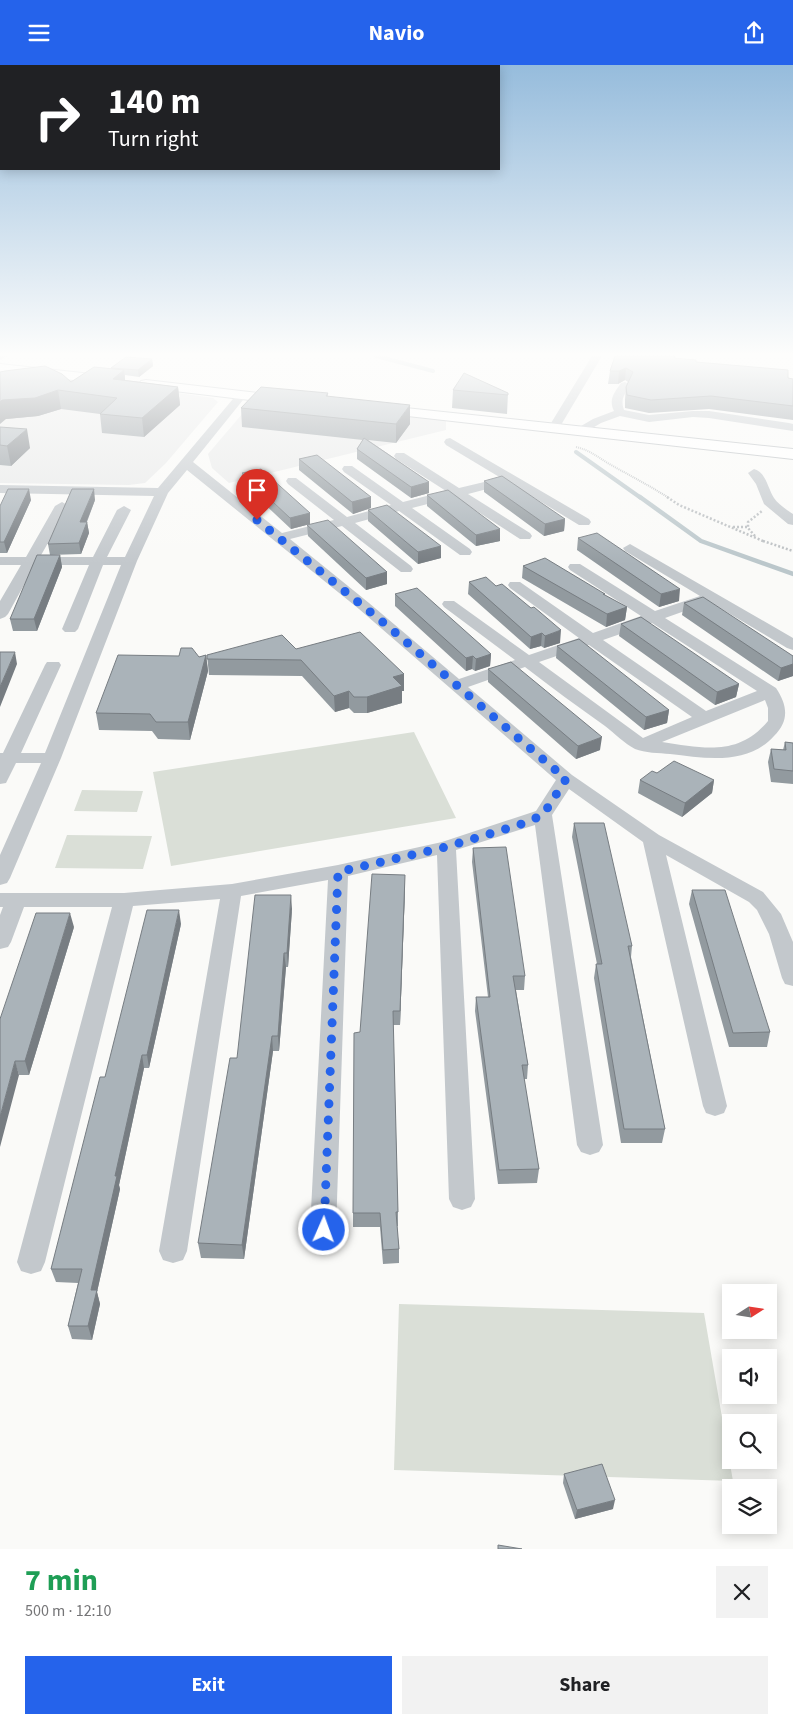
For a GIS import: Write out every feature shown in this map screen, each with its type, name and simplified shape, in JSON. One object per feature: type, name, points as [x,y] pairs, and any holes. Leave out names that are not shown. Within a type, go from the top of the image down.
[{"type":"main road","points":[[529,425],[793,454]]},
{"type":"street","points":[[0,878],[52,758],[130,561],[162,492],[217,425]]},
{"type":"street","points":[[580,431],[590,425]]},
{"type":"street","points":[[450,442],[584,522]]},
{"type":"street","points":[[400,456],[525,536]]},
{"type":"street","points":[[186,463],[458,685],[566,779],[652,839],[756,897],[766,905],[773,918],[793,978]]},
{"type":"street","points":[[348,469],[465,552]]},
{"type":"street","points":[[754,473],[762,484],[769,501],[775,508],[793,521]]},
{"type":"street","points":[[121,491],[128,476]]},
{"type":"street","points":[[279,538],[510,479]]},
{"type":"street","points":[[292,481],[406,569]]},
{"type":"street","points":[[1,491],[162,492]]},
{"type":"street","points":[[0,614],[62,506]]},
{"type":"street","points":[[70,629],[98,561],[124,510]]},
{"type":"street","points":[[630,548],[793,645]]},
{"type":"street","points":[[0,561],[130,561]]},
{"type":"street","points":[[449,604],[641,745],[712,754],[733,752],[756,742],[767,734],[777,722],[776,708],[770,692],[575,567]]},
{"type":"street","points":[[515,585],[704,718]]},
{"type":"street","points":[[458,685],[712,597]]},
{"type":"street","points":[[0,779],[5,758],[53,665]]},
{"type":"street","points":[[641,745],[770,692]]},
{"type":"street","points":[[5,758],[52,758]]},
{"type":"street","points":[[0,942],[8,900],[124,901],[232,891],[338,872],[446,847],[519,825],[543,815],[566,779]]},
{"type":"street","points":[[543,815],[590,1145]]},
{"type":"street","points":[[652,839],[715,1106]]},
{"type":"street","points":[[446,847],[462,1199]]},
{"type":"street","points":[[324,1230],[338,872]]},
{"type":"street","points":[[174,1251],[232,891]]},
{"type":"street","points":[[31,1262],[124,901]]},
{"type":"path","points":[[576,447],[586,449],[636,477],[678,505],[763,541],[793,551]]},
{"type":"path","points":[[763,541],[747,527],[748,519],[775,508]]},
{"type":"path","points":[[729,527],[747,527]]},
{"type":"shaded area","points":[[0,425],[198,425],[166,463],[145,483],[129,485],[0,483]]},
{"type":"shaded area","points":[[232,425],[446,425],[446,430],[229,483],[212,468],[208,454]]},
{"type":"shaded area","points":[[414,732],[456,818],[171,866],[153,772]]},
{"type":"shaded area","points":[[82,790],[143,791],[137,812],[74,811]]},
{"type":"shaded area","points":[[67,835],[152,836],[143,869],[55,868]]},
{"type":"shaded area","points":[[399,1304],[704,1313],[722,1417],[722,1469],[731,1469],[733,1479],[722,1479],[722,1481],[394,1470]]},
{"type":"building","points":[[0,427],[27,429],[7,446],[0,445]]},
{"type":"building","points":[[364,438],[429,482],[411,487],[357,449]]},
{"type":"building","points":[[317,455],[371,497],[352,502],[299,459]]},
{"type":"building","points":[[261,469],[310,513],[290,518],[242,473]]},
{"type":"building","points":[[502,476],[565,519],[545,524],[484,481]]},
{"type":"building","points":[[8,489],[29,489],[4,542],[0,542],[0,506]]},
{"type":"building","points":[[72,489],[94,489],[80,522],[87,522],[79,543],[48,544]]},
{"type":"building","points":[[448,490],[500,529],[476,535],[427,495]]},
{"type":"building","points":[[387,505],[441,546],[418,552],[368,510]]},
{"type":"building","points":[[328,520],[387,572],[366,578],[307,525]]},
{"type":"building","points":[[597,533],[680,589],[661,594],[578,538]]},
{"type":"building","points":[[37,555],[60,555],[34,619],[10,619]]},
{"type":"building","points":[[545,558],[627,607],[607,614],[523,566]]},
{"type":"building","points":[[486,577],[496,586],[502,584],[531,608],[534,607],[561,630],[545,636],[542,633],[531,637],[469,582]]},
{"type":"building","points":[[417,588],[491,654],[476,659],[473,656],[466,658],[395,594]]},
{"type":"building","points":[[703,597],[793,656],[793,664],[781,668],[684,603]]},
{"type":"building","points":[[641,617],[739,684],[717,692],[621,624]]},
{"type":"building","points":[[360,632],[404,674],[393,677],[402,686],[367,697],[354,697],[349,691],[334,696],[301,660],[207,659],[207,655],[282,635],[296,649]]},
{"type":"building","points":[[579,639],[669,710],[646,717],[557,646]]},
{"type":"building","points":[[181,648],[192,648],[199,657],[206,655],[188,722],[156,722],[150,714],[96,713],[118,655],[179,656]]},
{"type":"building","points":[[0,652],[15,652],[0,687]]},
{"type":"building","points":[[511,662],[602,737],[578,746],[488,669]]},
{"type":"building","points":[[785,742],[793,743],[793,771],[774,769],[771,749],[786,750]]},
{"type":"building","points":[[674,761],[714,780],[685,803],[640,780],[652,771],[657,773]]},
{"type":"building","points":[[574,823],[604,823],[632,946],[628,946],[665,1129],[624,1129],[596,964],[602,964]]},
{"type":"building","points":[[506,847],[525,976],[513,976],[528,1065],[522,1065],[539,1169],[499,1170],[476,997],[490,997],[473,848]]},
{"type":"building","points":[[372,874],[405,875],[400,1011],[393,1011],[398,1212],[396,1212],[399,1249],[383,1250],[380,1213],[353,1213],[354,1033],[360,1032]]},
{"type":"building","points":[[692,890],[725,890],[770,1032],[733,1033]]},
{"type":"building","points":[[255,895],[291,895],[287,953],[284,953],[278,1036],[272,1036],[242,1245],[198,1243],[230,1058],[237,1058]]},
{"type":"building","points":[[147,910],[179,910],[147,1055],[142,1055],[115,1176],[117,1176],[91,1290],[97,1290],[88,1326],[68,1326],[82,1269],[51,1269],[100,1077],[105,1077]]},
{"type":"building","points":[[36,913],[70,913],[25,1061],[15,1061],[0,1117],[0,1019]]},
{"type":"building","points":[[602,1464],[615,1500],[577,1510],[564,1474]]},
{"type":"building","points":[[498,1545],[522,1549],[498,1549]]},
{"type":"waterway","points":[[576,452],[641,498]]},
{"type":"waterway","points":[[640,497],[701,541],[793,574]]},
{"type":"route","points":[[257,520],[364,606],[566,779],[543,815],[519,825],[446,847],[338,872],[324,1230]]}]
